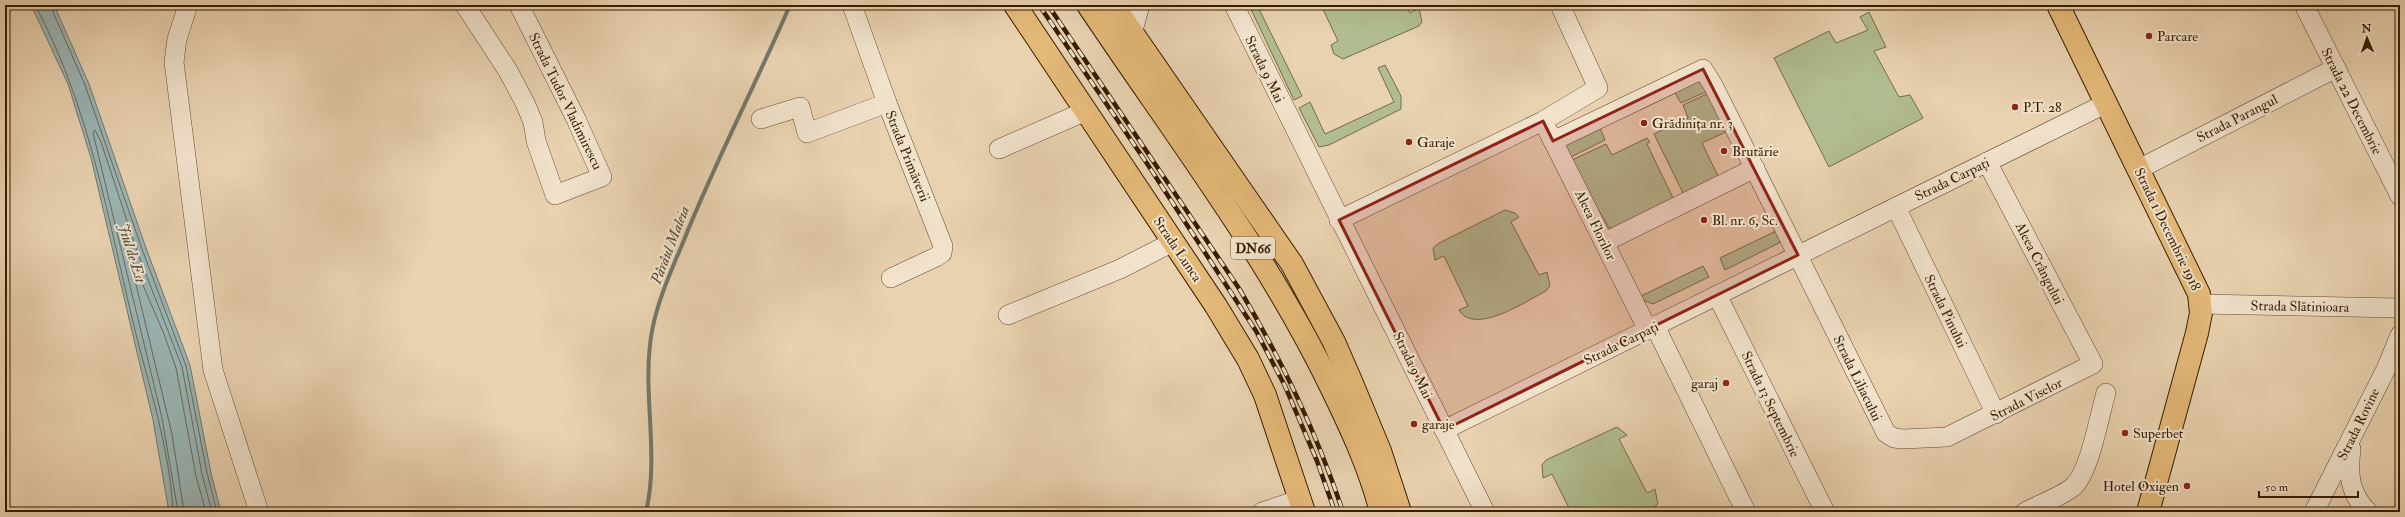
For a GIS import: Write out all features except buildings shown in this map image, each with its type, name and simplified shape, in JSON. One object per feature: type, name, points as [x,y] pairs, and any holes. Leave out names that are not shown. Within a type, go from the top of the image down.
[{"type":"main road","name":"Strada Lunca","points":[[1015,5],[1173,242],[1248,359],[1265,394],[1302,506]]},
{"type":"main road","name":"DN66","points":[[1088,5],[1124,40],[1268,226],[1302,282],[1351,380],[1380,451],[1400,512]]},
{"type":"main road","name":"DN66","points":[[1113,5],[1124,40],[1284,297],[1340,405],[1363,458],[1381,512]]},
{"type":"main road","name":"Strada 1 Decembrie 1918","points":[[2058,5],[2107,102],[2196,286],[2201,304],[2197,333],[2148,512]]},
{"type":"street","points":[[188,5],[177,39],[174,62],[213,370],[259,512]]},
{"type":"street","name":"Strada Tudor Vladimirescu","points":[[465,5],[508,71],[525,103],[533,122],[536,141],[555,195],[602,177],[576,119],[519,5]]},
{"type":"street","name":"Strada Primăverii","points":[[852,5],[887,103],[943,246],[942,253],[936,257],[891,278]]},
{"type":"street","points":[[1124,40],[1140,5]]},
{"type":"street","name":"Strada 9 Mai","points":[[1234,5],[1339,220],[1485,512]]},
{"type":"street","points":[[1339,220],[1445,167],[1543,121],[1598,88],[1560,5]]},
{"type":"street","name":"Strada 22 Decembrie","points":[[2304,5],[2400,196]]},
{"type":"street","name":"Strada Parangul","points":[[2139,169],[2336,68]]},
{"type":"street","points":[[1553,141],[1703,69],[1714,87],[1798,255]]},
{"type":"street","name":"Strada Carpați","points":[[1444,430],[2107,102]]},
{"type":"street","points":[[761,119],[800,107],[807,133],[887,103]]},
{"type":"street","points":[[999,149],[1086,110]]},
{"type":"street","name":"Aleea Florilor","points":[[1543,121],[1746,512]]},
{"type":"street","name":"Aleea Crângului","points":[[1987,162],[2093,364]]},
{"type":"street","points":[[1605,242],[1755,168]]},
{"type":"street","name":"Strada Pinului","points":[[1896,207],[1996,414]]},
{"type":"street","points":[[1008,316],[1120,269],[1173,242]]},
{"type":"street","name":"Strada Liliacului","points":[[1798,255],[1886,433],[1894,438],[1932,439],[1958,433]]},
{"type":"street","name":"Strada 13 Septembrie","points":[[1717,295],[1825,512]]},
{"type":"street","name":"Strada Slătinioara","points":[[2201,304],[2400,308]]},
{"type":"street","name":"Strada Rovine","points":[[2314,512],[2386,368],[2400,335]]},
{"type":"street","name":"Strada Viselor","points":[[1958,433],[2093,364]]},
{"type":"street","points":[[2025,512],[2072,487],[2079,479],[2085,467],[2106,394]]},
{"type":"street","points":[[2349,440],[2351,448],[2349,476],[2352,490],[2368,512]]},
{"type":"street","points":[[1262,512],[1302,506]]},
{"type":"highlighted area","points":[[1703,69],[1798,255],[1444,430],[1339,220],[1543,121],[1553,141]]},
{"type":"green space","points":[[1249,5],[1257,5],[1302,96],[1294,100]]},
{"type":"green space","points":[[1321,5],[1406,5],[1410,13],[1419,8],[1422,22],[1419,26],[1343,59],[1334,54],[1331,45],[1338,41]]},
{"type":"green space","points":[[1869,12],[1886,47],[1874,51],[1899,97],[1910,95],[1923,118],[1829,167],[1774,58],[1829,31],[1836,43],[1868,30],[1860,17]]},
{"type":"green space","points":[[1385,65],[1401,96],[1401,109],[1329,145],[1319,147],[1299,108],[1310,102],[1325,134],[1394,102],[1378,68]]},
{"type":"green space","points":[[1696,75],[1708,91],[1681,103],[1675,93],[1640,110],[1637,103]]},
{"type":"green space","points":[[1709,93],[1728,131],[1702,143],[1719,178],[1684,195],[1654,134],[1688,118],[1683,105]]},
{"type":"green space","points":[[1600,128],[1605,140],[1569,158],[1563,142]]},
{"type":"green space","points":[[1647,138],[1650,142],[1647,144],[1674,200],[1609,228],[1570,161],[1606,144],[1612,155]]},
{"type":"green space","points":[[1505,210],[1515,213],[1519,217],[1511,222],[1539,275],[1547,272],[1550,286],[1546,291],[1501,314],[1488,318],[1477,319],[1467,317],[1459,310],[1468,306],[1444,256],[1435,260],[1433,248],[1439,243]]},
{"type":"green space","points":[[1778,230],[1781,240],[1779,243],[1725,270],[1720,258]]},
{"type":"green space","points":[[1703,266],[1709,277],[1653,304],[1643,300],[1641,296]]},
{"type":"green space","points":[[1617,427],[1627,435],[1619,439],[1647,493],[1655,489],[1658,504],[1647,512],[1571,512],[1552,474],[1543,478],[1542,465],[1546,460]]},
{"type":"water","name":"Jiul de Est","points":[[31,5],[54,5],[89,84],[146,248],[190,365],[211,473],[221,512],[169,512],[153,420],[91,158],[68,84]]},
{"type":"waterway","name":"Pârâul Maleia","points":[[646,512],[650,489],[651,467],[648,376],[649,354],[652,331],[658,307],[670,273],[696,210],[790,5]]},
{"type":"railway","points":[[1039,5],[1146,162],[1256,331],[1285,386],[1317,461],[1335,512]]},
{"type":"railway","points":[[1048,5],[1240,290],[1256,317],[1298,398],[1322,453],[1343,512]]},
{"type":"place","name":"Parcare","points":[[2149,36]]},
{"type":"place","name":"P.T. 28","points":[[2015,107]]},
{"type":"place","name":"Grădinița nr. 3","points":[[1644,123]]},
{"type":"place","name":"Garaje","points":[[1409,142]]},
{"type":"place","name":"Brutărie","points":[[1724,151]]},
{"type":"place","name":"Bl. nr. 6, Sc.","points":[[1704,220]]},
{"type":"place","name":"garaj","points":[[1726,383]]},
{"type":"place","name":"garaje","points":[[1414,424]]},
{"type":"place","name":"Superbet","points":[[2125,433]]},
{"type":"place","name":"Hotel Oxigen","points":[[2187,486]]}]
